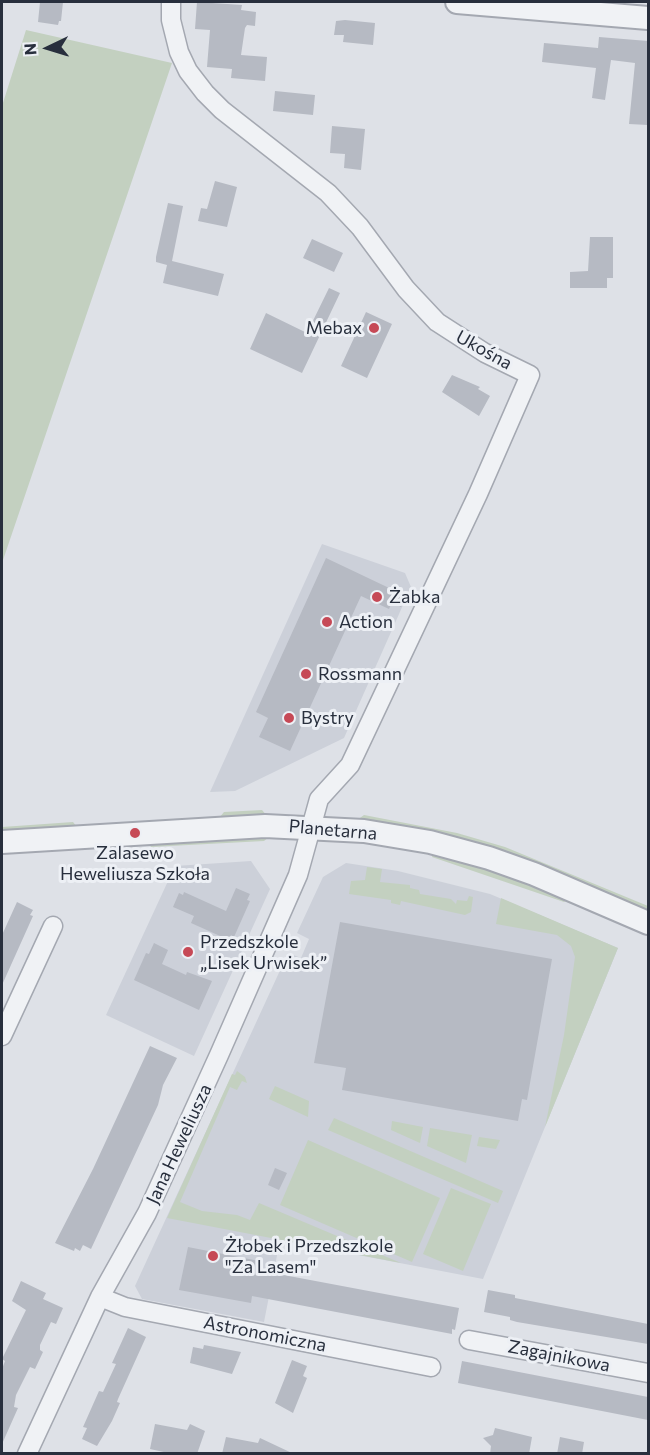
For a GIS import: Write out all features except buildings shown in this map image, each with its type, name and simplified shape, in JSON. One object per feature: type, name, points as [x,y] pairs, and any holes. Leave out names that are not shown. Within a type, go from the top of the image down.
[{"type":"street","name":"Ukośna","points":[[171,2],[171,20],[179,52],[188,71],[205,93],[222,110],[328,193],[360,227],[406,289],[437,322],[477,349],[530,375],[350,765],[319,799],[313,826]]},
{"type":"street","points":[[469,2],[648,18]]},
{"type":"street","name":"Planetarna","points":[[2,842],[238,826],[313,826],[402,836],[463,850],[534,874],[648,923]]},
{"type":"street","name":"Jana Heweliusza","points":[[27,1454],[100,1297],[147,1213],[224,1045],[298,875],[313,826]]},
{"type":"street","points":[[2,1036],[53,926]]},
{"type":"street","name":"Astronomiczna","points":[[100,1297],[125,1307],[431,1367]]},
{"type":"street","name":"Zagajnikowa","points":[[469,1340],[648,1373]]},
{"type":"shaded area","points":[[322,544],[405,573],[411,587],[344,738],[235,791],[210,792]]},
{"type":"shaded area","name":"Przedszkole „Lisek Urwisek”","points":[[251,861],[270,889],[194,1056],[106,1015],[175,866]]},
{"type":"shaded area","points":[[346,863],[398,871],[490,894],[618,948],[483,1279],[280,1240],[264,1322],[142,1299],[135,1286],[288,953],[301,958],[309,939],[297,933],[323,877]]},
{"type":"green space","points":[[26,30],[172,63],[2,563],[2,106]]},
{"type":"green space","points":[[262,810],[268,817],[219,818],[224,812]]},
{"type":"green space","points":[[364,815],[457,833],[505,847],[648,906],[648,913],[357,820]]},
{"type":"green space","points":[[73,822],[77,827],[2,833],[2,827]]},
{"type":"green space","points":[[269,837],[264,841],[151,847],[147,841]]},
{"type":"green space","points":[[433,852],[501,870],[567,900],[564,902],[432,857]]},
{"type":"green space","points":[[367,867],[382,869],[380,882],[410,885],[410,888],[419,890],[420,894],[451,899],[456,904],[457,900],[467,901],[469,896],[473,897],[471,912],[465,915],[401,901],[400,905],[391,903],[391,900],[349,894],[351,881],[365,880]]},
{"type":"green space","points":[[501,898],[618,948],[545,1127],[564,1035],[575,957],[571,946],[557,935],[496,924]]},
{"type":"green space","points":[[237,1071],[245,1077],[247,1083],[242,1081],[237,1090],[230,1087],[180,1202],[202,1211],[237,1215],[250,1220],[259,1203],[401,1263],[167,1218],[232,1074],[235,1075]]},
{"type":"green space","points":[[275,1086],[309,1101],[308,1117],[269,1099]]},
{"type":"green space","points":[[334,1118],[503,1191],[498,1203],[328,1130]]},
{"type":"green space","points":[[392,1121],[423,1127],[420,1143],[391,1130]]},
{"type":"green space","points":[[430,1128],[472,1135],[466,1163],[427,1146]]},
{"type":"green space","points":[[479,1137],[500,1140],[496,1149],[477,1146]]},
{"type":"green space","points":[[308,1140],[440,1198],[412,1262],[280,1205]]},
{"type":"green space","points":[[451,1188],[491,1204],[463,1271],[423,1254]]},
{"type":"place","name":"Mebax","points":[[374,328]]},
{"type":"place","name":"Żabka","points":[[377,597]]},
{"type":"place","name":"Action","points":[[327,622]]},
{"type":"place","name":"Rossmann","points":[[306,674]]},
{"type":"place","name":"Bystry","points":[[289,718]]},
{"type":"place","name":"Zalasewo Heweliusza Szkoła","points":[[135,833]]},
{"type":"place","name":"Przedszkole „Lisek Urwisek”","points":[[188,952]]},
{"type":"place","name":"Żłobek i Przedszkole \"Za Lasem\"","points":[[213,1256]]}]
